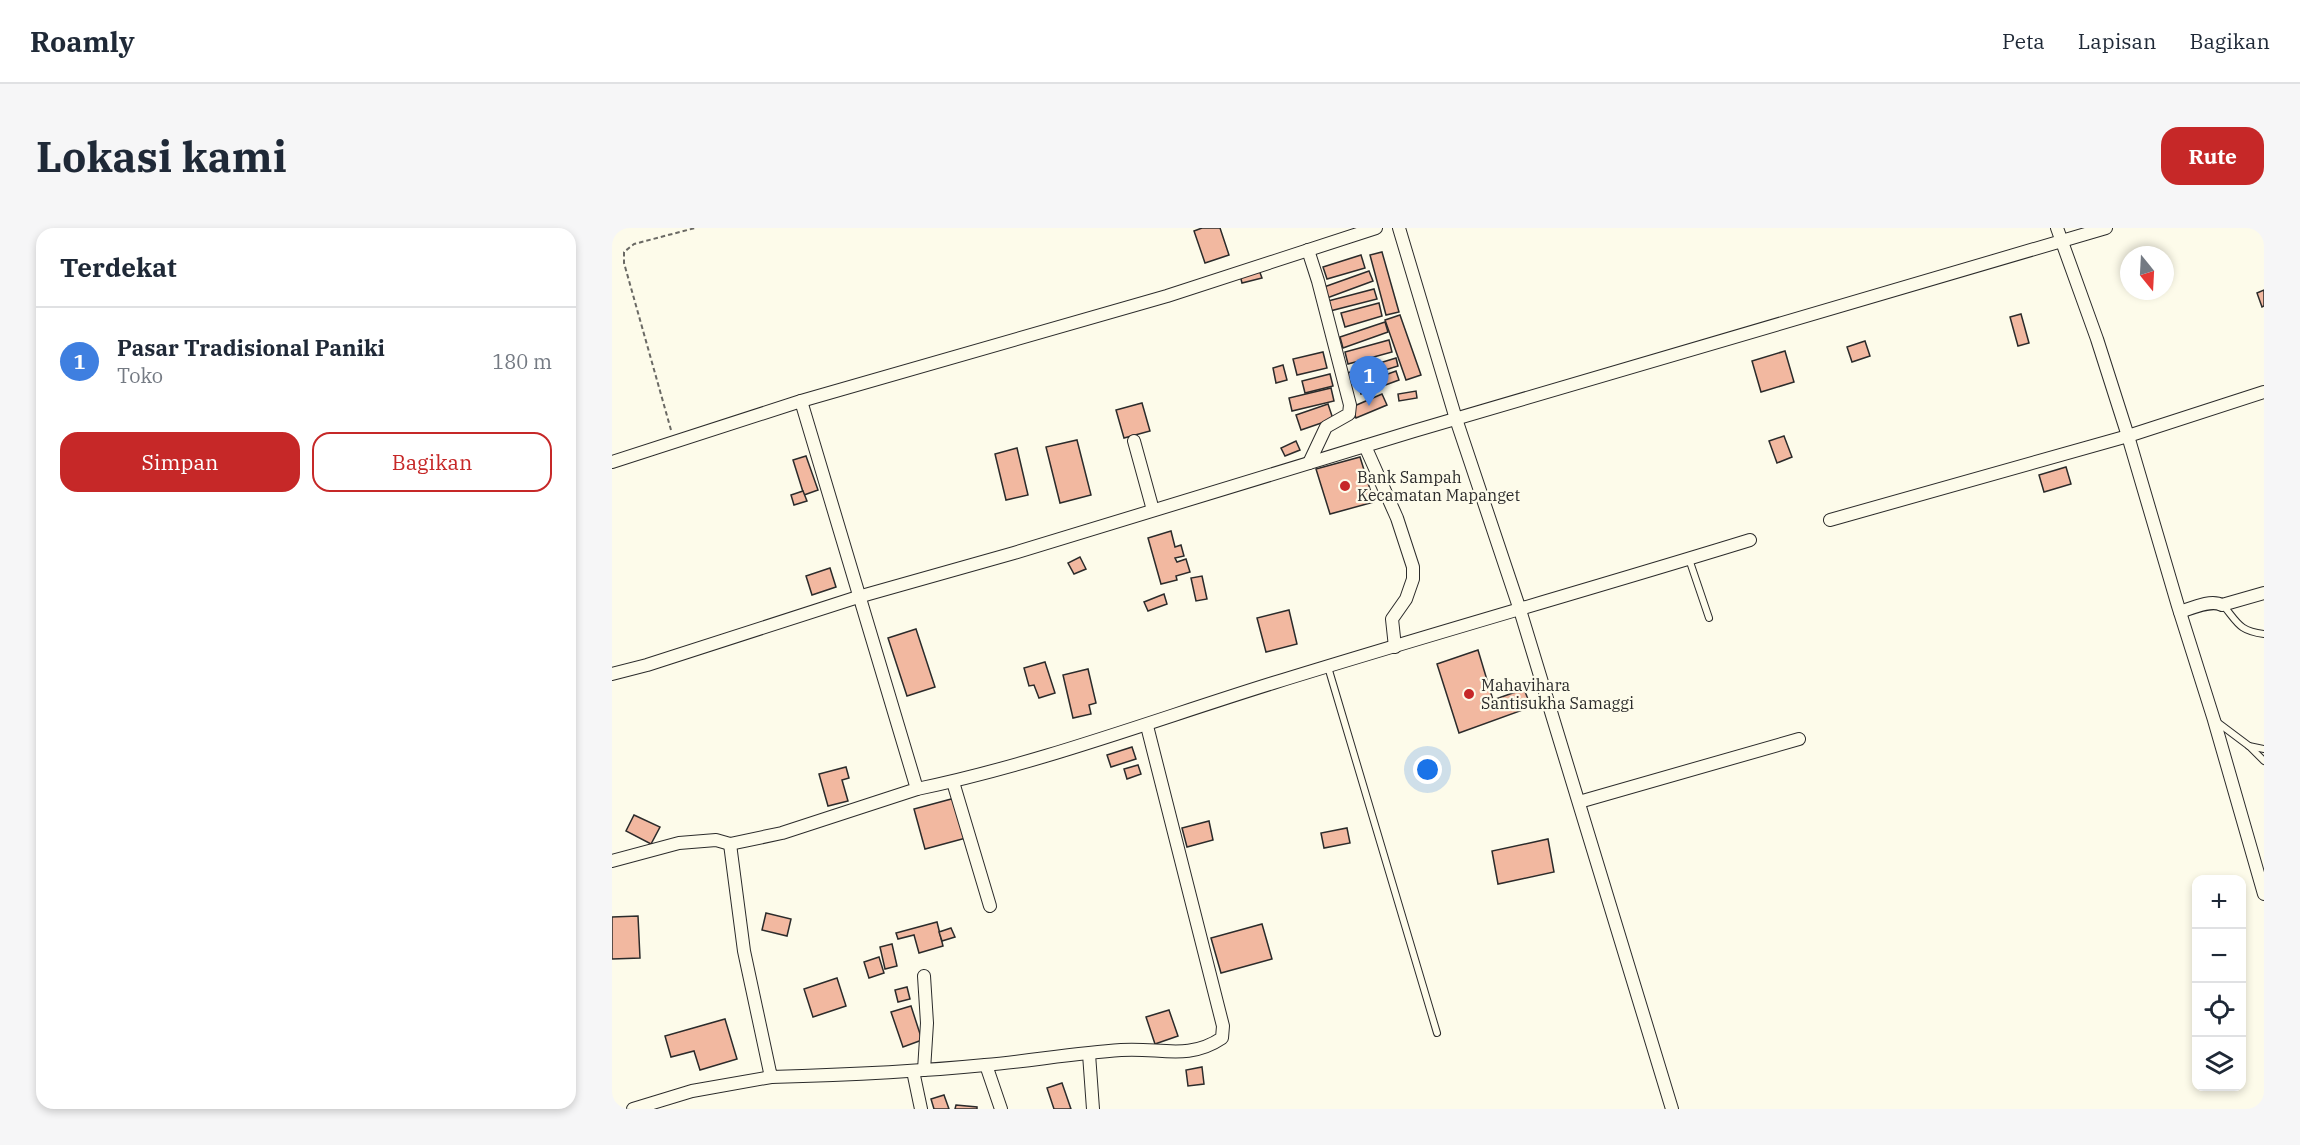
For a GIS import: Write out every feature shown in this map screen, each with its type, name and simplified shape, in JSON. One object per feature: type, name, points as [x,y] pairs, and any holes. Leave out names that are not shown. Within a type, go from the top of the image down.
[{"type":"street","points":[[612,462],[801,401],[1167,296],[1376,228]]},
{"type":"street","points":[[1400,228],[1456,419],[1520,610],[1672,1109]]},
{"type":"street","points":[[2057,228],[2097,339],[2128,436],[2264,894]]},
{"type":"street","points":[[612,674],[647,665],[858,597],[1014,553],[1365,446],[2106,228]]},
{"type":"street","points":[[1308,250],[1350,405],[1349,414],[1326,427],[1309,463]]},
{"type":"street","points":[[1830,520],[2128,436],[2264,392]]},
{"type":"street","points":[[801,401],[917,789]]},
{"type":"street","points":[[1134,441],[1153,510]]},
{"type":"street","points":[[1365,446],[1397,518],[1413,567],[1413,579],[1406,599],[1392,619],[1395,647]]},
{"type":"street","points":[[612,861],[696,841],[716,840],[730,844],[782,833],[917,789],[953,782],[1147,726],[1328,667],[1750,540]]},
{"type":"street","points":[[2180,612],[2213,603],[2222,605],[2264,593]]},
{"type":"street","points":[[633,1109],[692,1091],[771,1077],[919,1071],[1123,1050],[1185,1052],[1208,1047],[1222,1038],[1223,1026],[1147,726]]},
{"type":"street","points":[[1579,802],[1799,739]]},
{"type":"street","points":[[953,782],[990,906]]},
{"type":"street","points":[[730,844],[744,951],[771,1077]]},
{"type":"street","points":[[921,1109],[919,1071],[927,1023],[924,976]]},
{"type":"street","points":[[1089,1054],[1093,1109]]},
{"type":"street","points":[[986,1065],[1001,1109]]},
{"type":"lane","points":[[1689,558],[1709,618]]},
{"type":"lane","points":[[2222,605],[2241,628],[2264,634]]},
{"type":"lane","points":[[1328,667],[1437,1033]]},
{"type":"lane","points":[[2214,720],[2249,746],[2264,761]]},
{"type":"lane","points":[[2249,746],[2264,749]]},
{"type":"path","points":[[674,442],[624,263],[624,252],[634,244],[695,228]]},
{"type":"building","points":[[1202,228],[1220,228],[1229,255],[1205,263],[1194,231]]},
{"type":"building","points":[[1382,252],[1399,312],[1386,315],[1370,255]]},
{"type":"building","points":[[1361,255],[1365,268],[1327,279],[1323,267]]},
{"type":"building","points":[[1259,270],[1262,278],[1242,283],[1240,275]]},
{"type":"building","points":[[1369,271],[1373,281],[1327,298],[1324,287]]},
{"type":"building","points":[[1374,289],[1377,299],[1330,311],[1328,301]]},
{"type":"building","points":[[2264,290],[2264,306],[2262,307],[2257,293]]},
{"type":"building","points":[[1379,303],[1382,316],[1345,327],[1341,313]]},
{"type":"building","points":[[2021,314],[2029,343],[2018,346],[2010,317]]},
{"type":"building","points":[[1400,315],[1421,375],[1406,380],[1385,320]]},
{"type":"building","points":[[1385,322],[1388,332],[1343,348],[1340,337]]},
{"type":"building","points":[[1389,340],[1392,352],[1348,364],[1345,352]]},
{"type":"building","points":[[1865,341],[1870,356],[1852,362],[1847,347]]},
{"type":"building","points":[[1785,351],[1794,382],[1761,392],[1752,361]]},
{"type":"building","points":[[1323,352],[1327,368],[1297,375],[1293,359]]},
{"type":"building","points":[[1396,358],[1398,366],[1349,381],[1347,373]]},
{"type":"building","points":[[1283,365],[1287,380],[1276,383],[1273,368]]},
{"type":"building","points":[[1396,371],[1399,380],[1361,394],[1358,385]]},
{"type":"building","points":[[1330,374],[1333,386],[1305,393],[1302,381]]},
{"type":"building","points":[[1331,388],[1334,401],[1292,411],[1289,398]]},
{"type":"building","points":[[1416,391],[1417,398],[1399,401],[1398,394]]},
{"type":"building","points":[[1382,394],[1387,405],[1356,418],[1352,407]]},
{"type":"building","points":[[1142,403],[1150,431],[1124,438],[1116,410]]},
{"type":"building","points":[[1328,404],[1333,419],[1301,430],[1296,415]]},
{"type":"building","points":[[1784,436],[1792,457],[1777,463],[1769,441]]},
{"type":"building","points":[[1077,440],[1091,495],[1060,503],[1046,447]]},
{"type":"building","points":[[1296,441],[1300,450],[1285,456],[1281,448]]},
{"type":"building","points":[[1017,448],[1028,495],[1006,500],[995,454]]},
{"type":"building","points":[[806,456],[818,490],[804,495],[793,460]]},
{"type":"building","name":"Bank Sampah Kecamatan Mapanget","points":[[1360,457],[1374,502],[1330,514],[1316,469]]},
{"type":"building","points":[[2066,467],[2071,484],[2044,492],[2039,475]]},
{"type":"building","points":[[803,491],[807,501],[794,505],[791,495]]},
{"type":"building","points":[[1171,531],[1175,547],[1181,545],[1184,556],[1175,558],[1177,562],[1186,559],[1190,572],[1176,576],[1177,580],[1161,584],[1148,538]]},
{"type":"building","points":[[1080,557],[1086,569],[1074,574],[1068,563]]},
{"type":"building","points":[[830,568],[836,587],[812,595],[806,576]]},
{"type":"building","points":[[1202,576],[1207,599],[1196,601],[1191,578]]},
{"type":"building","points":[[1164,594],[1167,604],[1148,611],[1144,602]]},
{"type":"building","points":[[1289,610],[1297,644],[1266,652],[1257,618]]},
{"type":"building","points":[[916,629],[935,687],[907,696],[888,638]]},
{"type":"building","name":"Mahavihara Santisukha Samaggi","points":[[1478,650],[1493,700],[1524,689],[1531,707],[1459,733],[1437,664]]},
{"type":"building","points":[[1045,662],[1055,693],[1039,698],[1034,685],[1029,686],[1024,668]]},
{"type":"building","points":[[1088,669],[1096,703],[1089,705],[1091,714],[1073,718],[1063,675]]},
{"type":"building","points":[[1132,747],[1136,759],[1111,767],[1107,755]]},
{"type":"building","points":[[1138,765],[1141,774],[1127,779],[1124,769]]},
{"type":"building","points":[[846,767],[849,778],[842,780],[848,801],[828,806],[819,774]]},
{"type":"building","points":[[955,798],[966,838],[925,849],[914,809]]},
{"type":"building","points":[[634,815],[660,827],[651,844],[626,831]]},
{"type":"building","points":[[1209,821],[1213,840],[1187,847],[1182,828]]},
{"type":"building","points":[[1347,828],[1350,843],[1324,848],[1321,833]]},
{"type":"building","points":[[1548,839],[1554,872],[1498,884],[1492,851]]},
{"type":"building","points":[[766,913],[791,919],[787,936],[762,930]]},
{"type":"building","points":[[638,916],[640,958],[612,959],[612,917]]},
{"type":"building","points":[[937,922],[943,946],[919,953],[914,935],[898,939],[896,933]]},
{"type":"building","points":[[1262,924],[1272,959],[1221,973],[1211,938]]},
{"type":"building","points":[[951,928],[955,937],[942,941],[939,932]]},
{"type":"building","points":[[892,944],[897,966],[885,969],[880,947]]},
{"type":"building","points":[[879,957],[884,973],[869,978],[864,962]]},
{"type":"building","points":[[837,978],[846,1006],[813,1017],[804,989]]},
{"type":"building","points":[[907,987],[910,999],[898,1002],[895,990]]},
{"type":"building","points":[[911,1006],[922,1040],[903,1047],[891,1012]]},
{"type":"building","points":[[1169,1010],[1178,1036],[1155,1044],[1146,1017]]},
{"type":"building","points":[[725,1019],[737,1059],[700,1070],[694,1051],[671,1057],[665,1036]]},
{"type":"building","points":[[1202,1067],[1204,1084],[1188,1086],[1186,1070]]},
{"type":"building","points":[[1062,1083],[1071,1109],[1054,1109],[1047,1088]]},
{"type":"building","points":[[944,1095],[949,1109],[934,1109],[931,1099]]},
{"type":"building","points":[[956,1105],[977,1107],[977,1109],[955,1109]]},
{"type":"place","name":"Pasar Tradisional Paniki","points":[[1369,406]]},
{"type":"place","name":"Bank Sampah Kecamatan Mapanget","points":[[1345,486]]},
{"type":"place","name":"Mahavihara Santisukha Samaggi","points":[[1469,694]]}]
